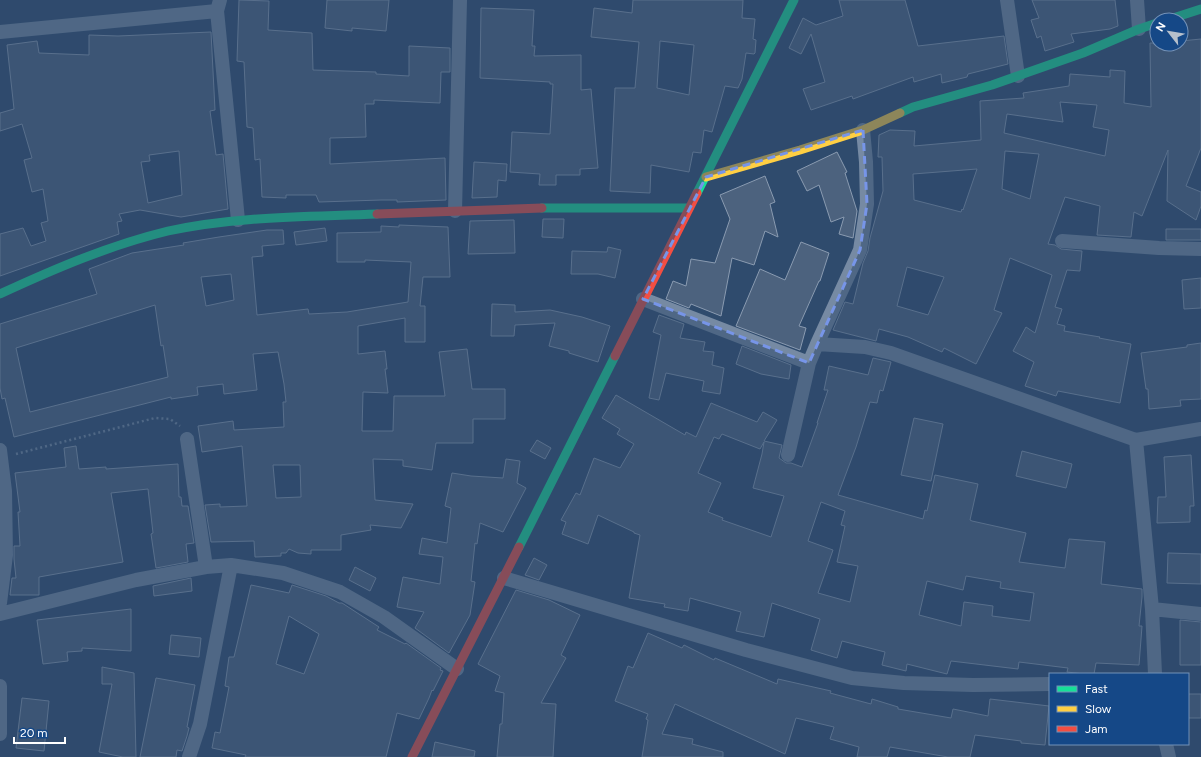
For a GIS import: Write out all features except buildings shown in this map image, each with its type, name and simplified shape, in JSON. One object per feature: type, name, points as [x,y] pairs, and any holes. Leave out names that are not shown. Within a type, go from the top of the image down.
[{"type":"street","points":[[455,211],[460,0]]},
{"type":"street","points":[[412,757],[504,578],[794,0]]},
{"type":"street","points":[[1007,0],[1008,16],[1018,76]]},
{"type":"street","points":[[1137,0],[1140,29]]},
{"type":"street","points":[[0,32],[219,5],[238,220]]},
{"type":"street","points":[[1189,14],[1201,10]]},
{"type":"street","points":[[706,177],[863,130],[913,107],[992,86],[1083,53],[1149,26]]},
{"type":"street","points":[[788,455],[809,363],[816,344],[860,250],[867,204],[866,162],[863,130]]},
{"type":"street","points":[[0,294],[54,269],[135,240],[169,231],[238,220],[524,208],[689,208]]},
{"type":"street","points":[[1062,241],[1159,248],[1201,249]]},
{"type":"street","points":[[644,299],[809,363]]},
{"type":"street","points":[[816,344],[865,347],[891,353],[1136,440],[1201,429]]},
{"type":"street","points":[[188,439],[206,567]]},
{"type":"street","points":[[1136,440],[1152,609],[1155,673]]},
{"type":"street","points":[[0,603],[6,555],[5,491],[1,455]]},
{"type":"street","points":[[0,614],[136,580],[206,567],[231,565],[283,573],[340,592],[384,617],[457,669]]},
{"type":"street","points":[[189,757],[200,724],[231,565]]},
{"type":"street","points":[[504,578],[746,650],[852,678],[904,683],[973,685],[1049,684]]},
{"type":"street","points":[[1152,609],[1201,614]]},
{"type":"street","points":[[0,686],[0,734]]},
{"type":"street","points":[[1166,745],[1168,757]]},
{"type":"path","points":[[1,455],[155,418],[170,419],[180,426],[188,439]]},
{"type":"highlighted area","points":[[863,130],[867,204],[860,250],[809,363],[643,299],[706,177]]},
{"type":"traffic: fast","points":[[697,193],[794,0]]},
{"type":"traffic: fast","points":[[1189,13],[1201,9]]},
{"type":"traffic: fast","points":[[900,113],[913,107],[992,85],[1083,53],[1149,26]]},
{"type":"traffic: fast","points":[[542,208],[689,208]]},
{"type":"traffic: fast","points":[[0,294],[82,258],[125,243],[168,231],[220,222],[377,214]]},
{"type":"traffic: fast","points":[[519,547],[615,356]]},
{"type":"traffic: slow","points":[[706,177],[863,130],[900,113]]},
{"type":"traffic: jam","points":[[615,356],[697,193]]},
{"type":"traffic: jam","points":[[377,214],[542,208]]},
{"type":"traffic: jam","points":[[412,757],[519,547]]}]
